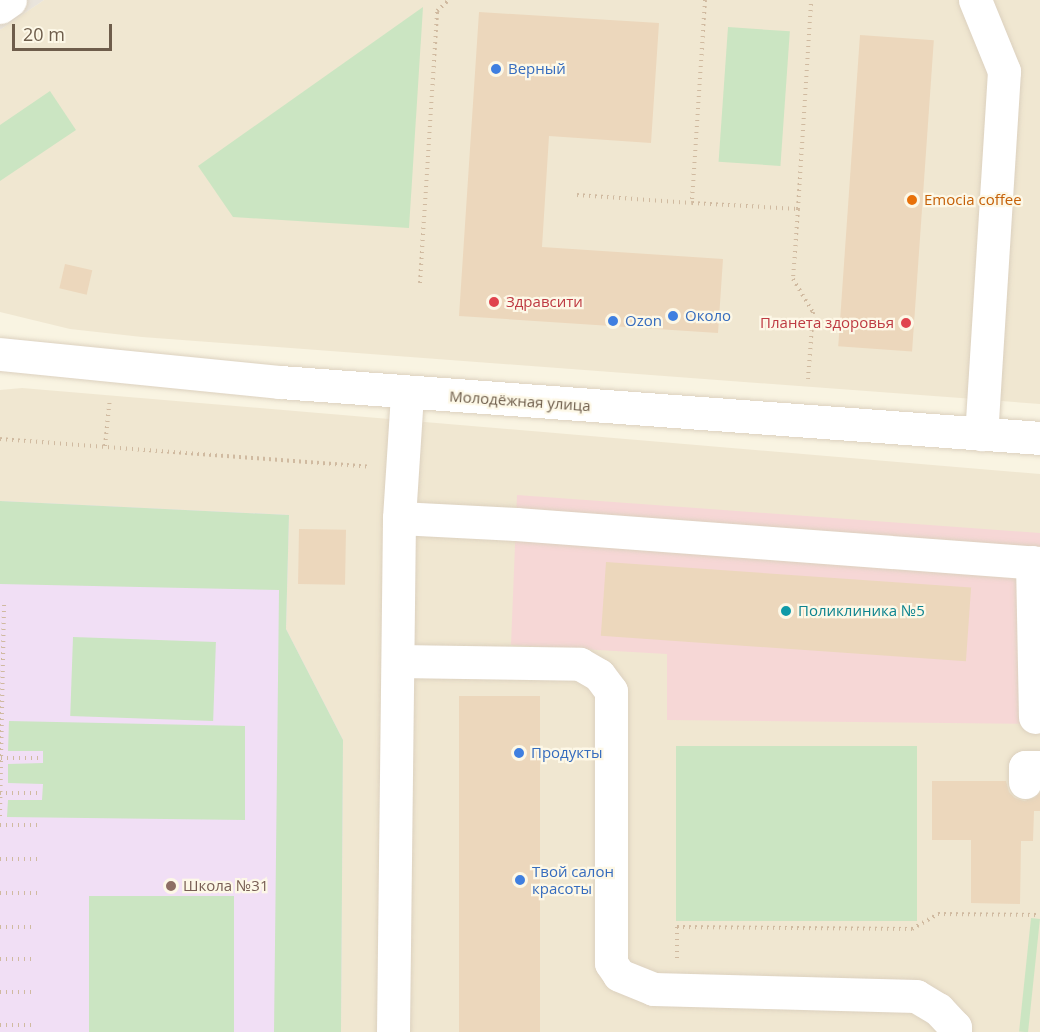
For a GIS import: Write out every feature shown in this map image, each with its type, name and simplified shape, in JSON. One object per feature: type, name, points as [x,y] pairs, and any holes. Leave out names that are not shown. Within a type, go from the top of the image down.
[{"type":"street","points":[[0,7],[10,0]]},
{"type":"street","points":[[975,0],[1004,71],[981,434]]},
{"type":"street","name":"Молодёжная улица","points":[[0,354],[407,393],[1040,438]]},
{"type":"street","points":[[393,1032],[399,518],[407,393]]},
{"type":"street","points":[[399,518],[516,524],[1036,562],[1035,717]]},
{"type":"street","points":[[398,660],[580,664],[599,675],[611,691],[611,963],[619,975],[639,986],[676,990],[916,996],[938,1009],[955,1027],[955,1032]]},
{"type":"path","points":[[420,282],[437,11],[449,0]]},
{"type":"path","points":[[692,203],[705,0]]},
{"type":"path","points":[[808,379],[813,312],[793,279],[811,0]]},
{"type":"path","points":[[577,195],[798,209]]},
{"type":"path","points":[[0,439],[401,469]]},
{"type":"path","points":[[0,816],[4,605]]},
{"type":"path","points":[[1,758],[38,758]]},
{"type":"path","points":[[0,793],[38,793]]},
{"type":"path","points":[[0,825],[38,825]]},
{"type":"path","points":[[0,859],[37,859]]},
{"type":"path","points":[[0,893],[36,893]]},
{"type":"path","points":[[676,990],[677,927],[912,928],[938,914],[1040,915]]},
{"type":"path","points":[[0,927],[36,927]]},
{"type":"path","points":[[0,959],[35,959]]},
{"type":"path","points":[[0,992],[35,992]]},
{"type":"path","points":[[0,1025],[33,1025]]},
{"type":"shaded area","points":[[0,0],[44,0],[0,30]]},
{"type":"shaded area","points":[[44,0],[1040,0],[1040,404],[142,337],[70,329],[0,312],[0,30]]},
{"type":"shaded area","points":[[22,388],[1040,474],[1040,1032],[0,1032],[0,390]]},
{"type":"shaded area","points":[[517,495],[1040,533],[1040,724],[667,720],[667,654],[511,645]]},
{"type":"shaded area","name":"Школа №31","points":[[0,501],[289,515],[286,629],[343,740],[341,1032],[0,1032]]},
{"type":"green space","points":[[423,7],[409,228],[233,217],[198,166]]},
{"type":"green space","points":[[728,27],[790,31],[780,166],[719,162]]},
{"type":"green space","points":[[50,91],[76,130],[0,181],[0,125]]},
{"type":"green space","points":[[0,501],[289,515],[286,629],[343,740],[341,1032],[274,1032],[279,590],[0,584]]},
{"type":"green space","points":[[73,637],[216,642],[213,721],[70,716]]},
{"type":"green space","points":[[9,721],[245,726],[245,820],[7,817],[8,800],[42,800],[43,784],[8,783],[8,764],[43,763],[43,751],[8,751]]},
{"type":"green space","points":[[676,746],[917,746],[917,921],[676,921]]},
{"type":"green space","points":[[89,896],[234,896],[234,1032],[89,1032]]},
{"type":"green space","points":[[1031,918],[1040,919],[1028,1032],[1019,1031]]},
{"type":"building","points":[[479,12],[659,23],[651,143],[549,136],[542,247],[723,259],[718,333],[459,316]]},
{"type":"building","points":[[860,35],[934,40],[912,351],[838,346]]},
{"type":"building","points":[[65,264],[92,270],[87,295],[59,288]]},
{"type":"building","points":[[299,529],[346,530],[345,585],[298,584]]},
{"type":"building","name":"Поликлиника №5","points":[[606,562],[971,588],[966,661],[601,636]]},
{"type":"building","points":[[459,696],[540,696],[540,1032],[459,1032]]},
{"type":"building","points":[[932,781],[1006,781],[1009,792],[1015,798],[1024,801],[1040,793],[1040,811],[1034,811],[1033,841],[1021,841],[1020,904],[971,903],[971,840],[932,840]]},
{"type":"place","name":"Верный","points":[[496,69]]},
{"type":"place","name":"Emocia coffee","points":[[912,200]]},
{"type":"place","name":"Здравсити","points":[[494,302]]},
{"type":"place","name":"Около","points":[[673,316]]},
{"type":"place","name":"Ozon","points":[[613,321]]},
{"type":"place","name":"Планета здоровья","points":[[906,323]]},
{"type":"place","name":"Поликлиника №5","points":[[786,611]]},
{"type":"place","name":"Продукты","points":[[519,753]]},
{"type":"place","name":"Твой салон красоты","points":[[520,880]]},
{"type":"place","name":"Школа №31","points":[[171,886]]}]
